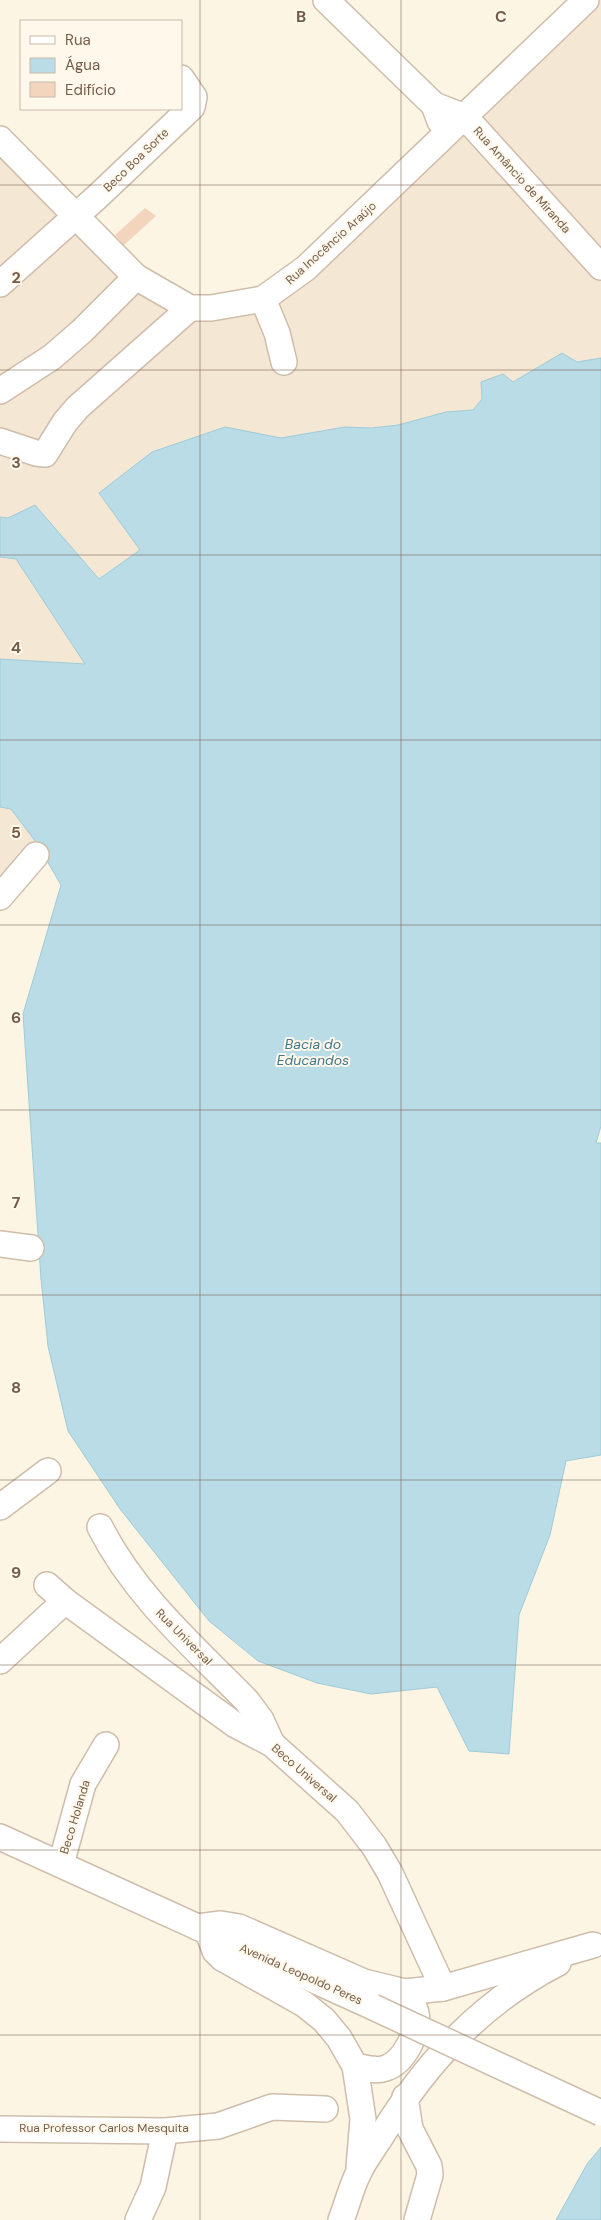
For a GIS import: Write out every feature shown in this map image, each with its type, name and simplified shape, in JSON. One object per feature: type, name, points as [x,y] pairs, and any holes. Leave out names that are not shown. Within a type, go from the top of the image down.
[{"type":"street","name":"Rua Amâncio de Miranda","points":[[326,0],[434,105],[465,117],[601,267]]},
{"type":"street","name":"Rua Inocêncio Araújo","points":[[190,308],[211,308],[263,299],[306,268],[586,0]]},
{"type":"street","name":"Beco Boa Sorte","points":[[0,284],[192,107],[194,97],[182,79]]},
{"type":"street","name":"Rua Amâncio de Miranda","points":[[434,105],[446,135]]},
{"type":"street","points":[[0,139],[136,277],[190,308],[78,407],[65,422],[48,452],[36,453],[0,441]]},
{"type":"street","points":[[0,391],[60,350],[82,331],[136,277]]},
{"type":"street","points":[[263,299],[277,333],[284,362]]},
{"type":"street","points":[[0,898],[36,855]]},
{"type":"street","points":[[0,1244],[31,1248]]},
{"type":"street","points":[[0,1507],[48,1471]]},
{"type":"street","name":"Rua Universal","points":[[100,1527],[115,1557],[142,1594],[247,1700],[261,1720],[272,1744]]},
{"type":"street","name":"Beco Universal","points":[[47,1584],[65,1601],[234,1724],[272,1744],[347,1811],[374,1846],[390,1873],[443,1988]]},
{"type":"street","points":[[0,1660],[65,1601]]},
{"type":"street","name":"Beco Holanda","points":[[61,1864],[83,1784],[106,1745]]},
{"type":"street","name":"Avenida Leopoldo Peres","points":[[0,1837],[601,2113]]},
{"type":"street","points":[[358,2174],[363,2119],[355,2066],[339,2038],[324,2020],[304,2004],[222,1958],[215,1951],[203,1929],[221,1924],[240,1927],[364,1982],[405,1992],[443,1988],[597,1943]]},
{"type":"street","points":[[341,2220],[358,2174],[405,2097],[427,2068],[473,2021],[502,1998],[545,1970],[597,1943]]},
{"type":"street","points":[[355,2066],[371,2070],[387,2068],[408,2050],[415,2033],[416,2013],[405,1992]]},
{"type":"street","points":[[405,2097],[410,2129],[429,2166],[430,2175],[416,2220]]},
{"type":"street","name":"Rua Professor Carlos Mesquita","points":[[0,2129],[165,2131],[218,2126],[272,2107],[325,2109]]},
{"type":"street","points":[[138,2220],[153,2186],[165,2131]]},
{"type":"shaded area","points":[[583,0],[601,0],[601,544],[49,831],[0,891],[0,146],[199,316],[260,305]]},
{"type":"water","name":"Bacia do Educandos","points":[[562,353],[577,362],[601,358],[601,1126],[596,1143],[601,1143],[601,1455],[566,1461],[550,1535],[519,1615],[509,1754],[469,1751],[437,1687],[371,1694],[317,1683],[258,1661],[209,1621],[120,1509],[68,1431],[48,1346],[41,1279],[23,1014],[61,885],[36,842],[11,809],[0,807],[0,659],[85,664],[16,559],[0,557],[0,517],[8,518],[35,505],[99,579],[140,550],[99,493],[152,452],[225,427],[281,438],[345,427],[372,428],[398,425],[446,412],[473,410],[482,399],[481,382],[503,374],[513,382]]},
{"type":"water","points":[[601,2147],[601,2220],[556,2220],[587,2164]]},
{"type":"building","points":[[145,208],[156,216],[124,245],[115,235]]}]
